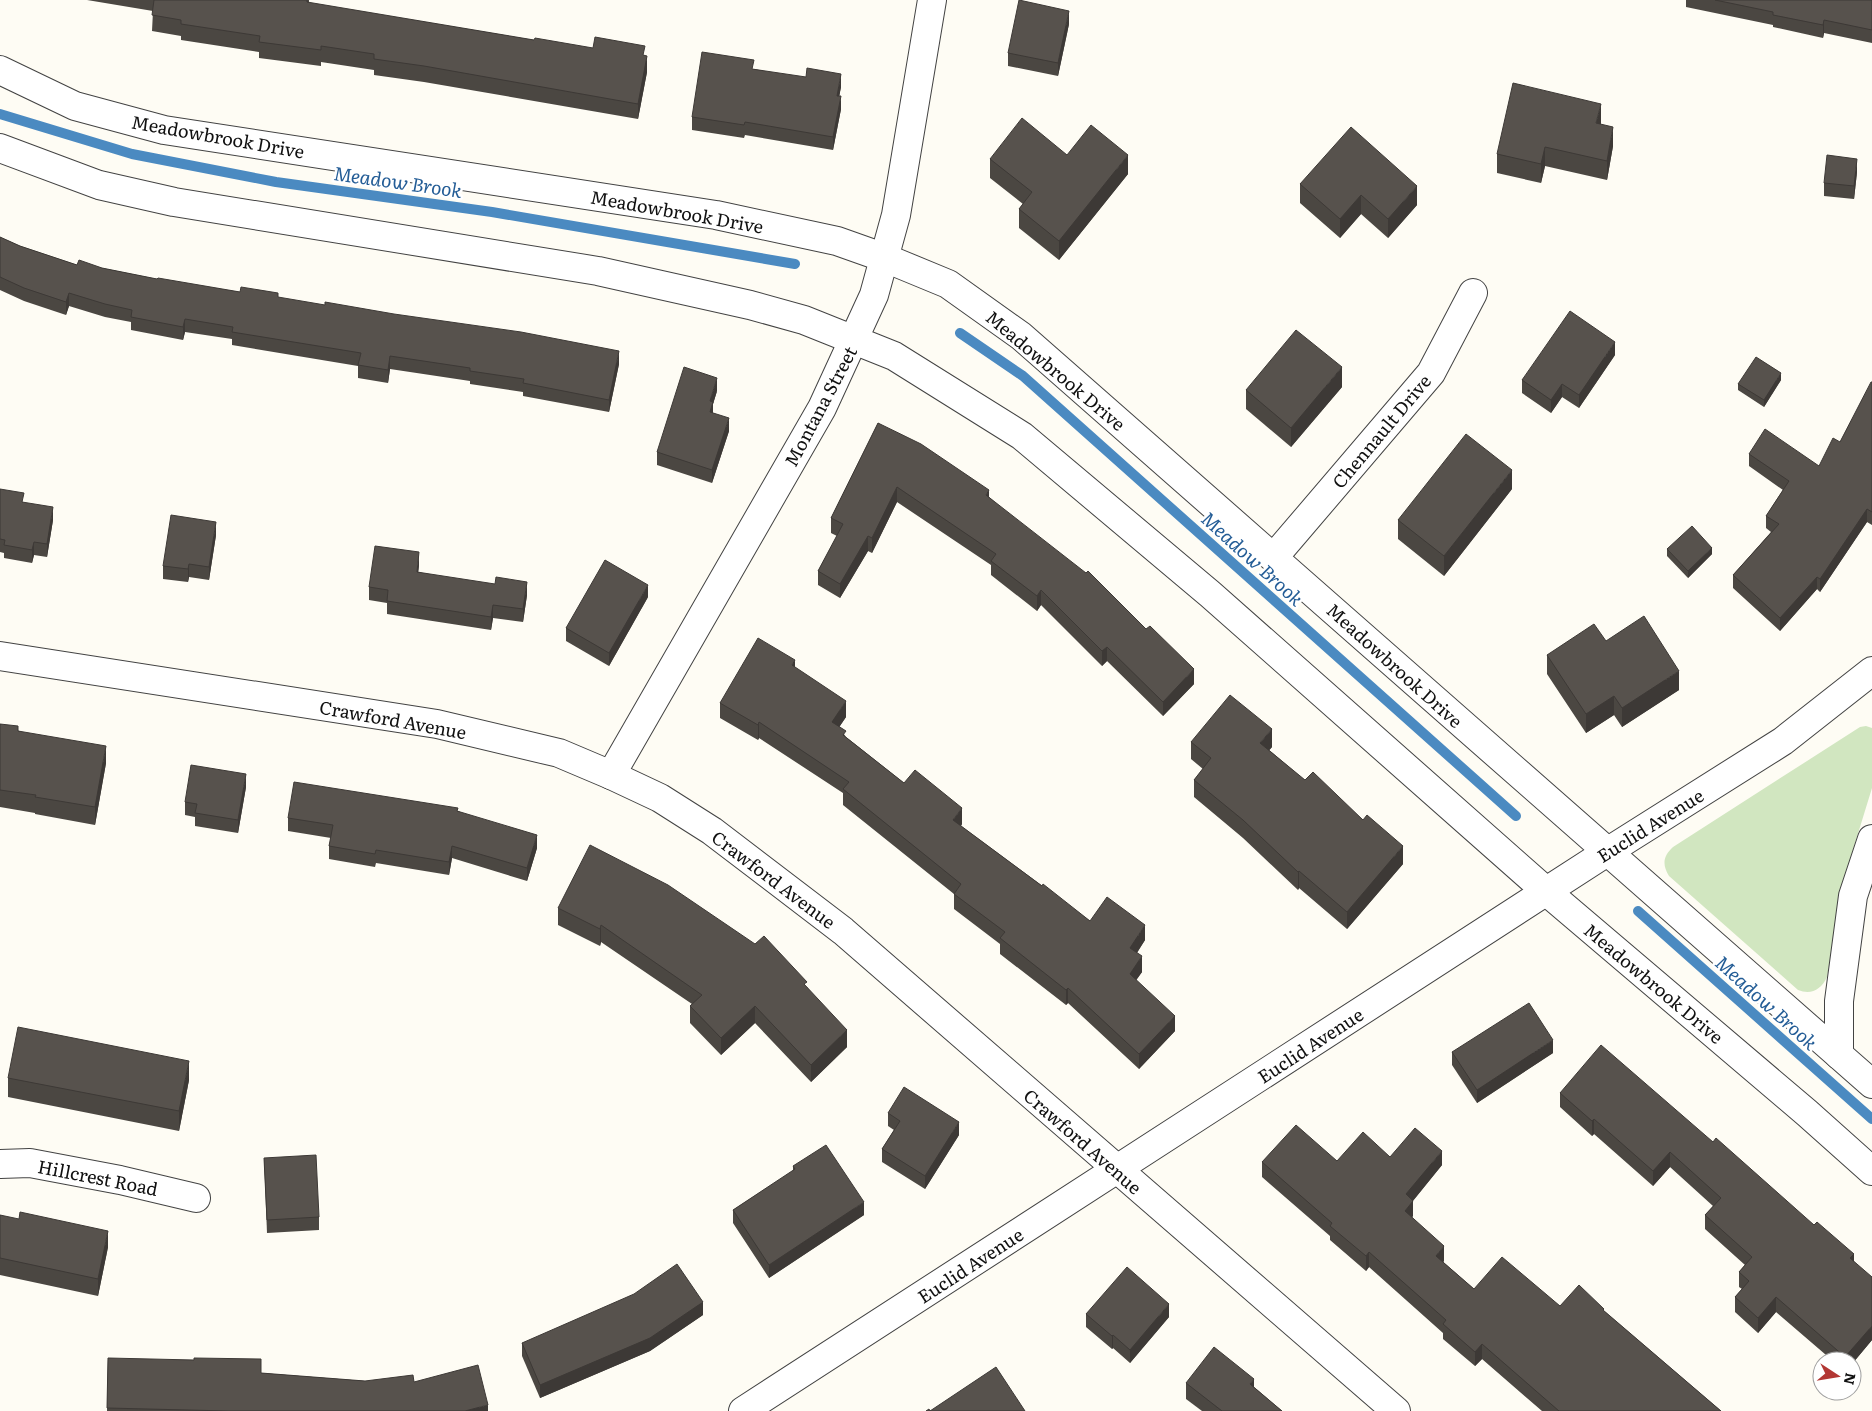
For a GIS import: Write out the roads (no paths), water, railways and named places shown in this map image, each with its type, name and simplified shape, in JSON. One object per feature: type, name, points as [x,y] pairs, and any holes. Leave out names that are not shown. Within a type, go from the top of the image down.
[{"type":"street","name":"Montana Street","points":[[611,775],[822,408],[874,295],[896,216],[932,0]]},
{"type":"street","name":"Meadowbrook Drive","points":[[0,70],[75,106],[164,130],[716,215],[836,241],[885,258],[948,284],[1021,336],[1872,1084]]},
{"type":"street","name":"Meadowbrook Drive","points":[[0,148],[99,185],[174,202],[598,271],[750,305],[804,320],[894,356],[1022,436],[1218,601],[1547,892],[1807,1113],[1872,1171]]},
{"type":"street","name":"Chennault Drive","points":[[1274,557],[1431,373],[1473,293]]},
{"type":"street","name":"Crawford Avenue","points":[[0,656],[437,724],[559,753],[660,798],[712,831],[842,931],[1396,1411]]},
{"type":"street","name":"Euclid Avenue","points":[[743,1411],[1607,852],[1783,741],[1872,671]]},
{"type":"street","points":[[1839,1055],[1839,1001],[1853,896],[1872,839]]},
{"type":"street","name":"Hillcrest Road","points":[[0,1164],[30,1163],[120,1180],[196,1198]]},
{"type":"waterway","name":"Meadow Brook","points":[[0,114],[132,154],[276,182],[492,212],[795,264]]},
{"type":"waterway","name":"Meadow Brook","points":[[960,333],[1023,376],[1516,816]]},
{"type":"waterway","name":"Meadow Brook","points":[[1638,911],[1872,1119]]}]
